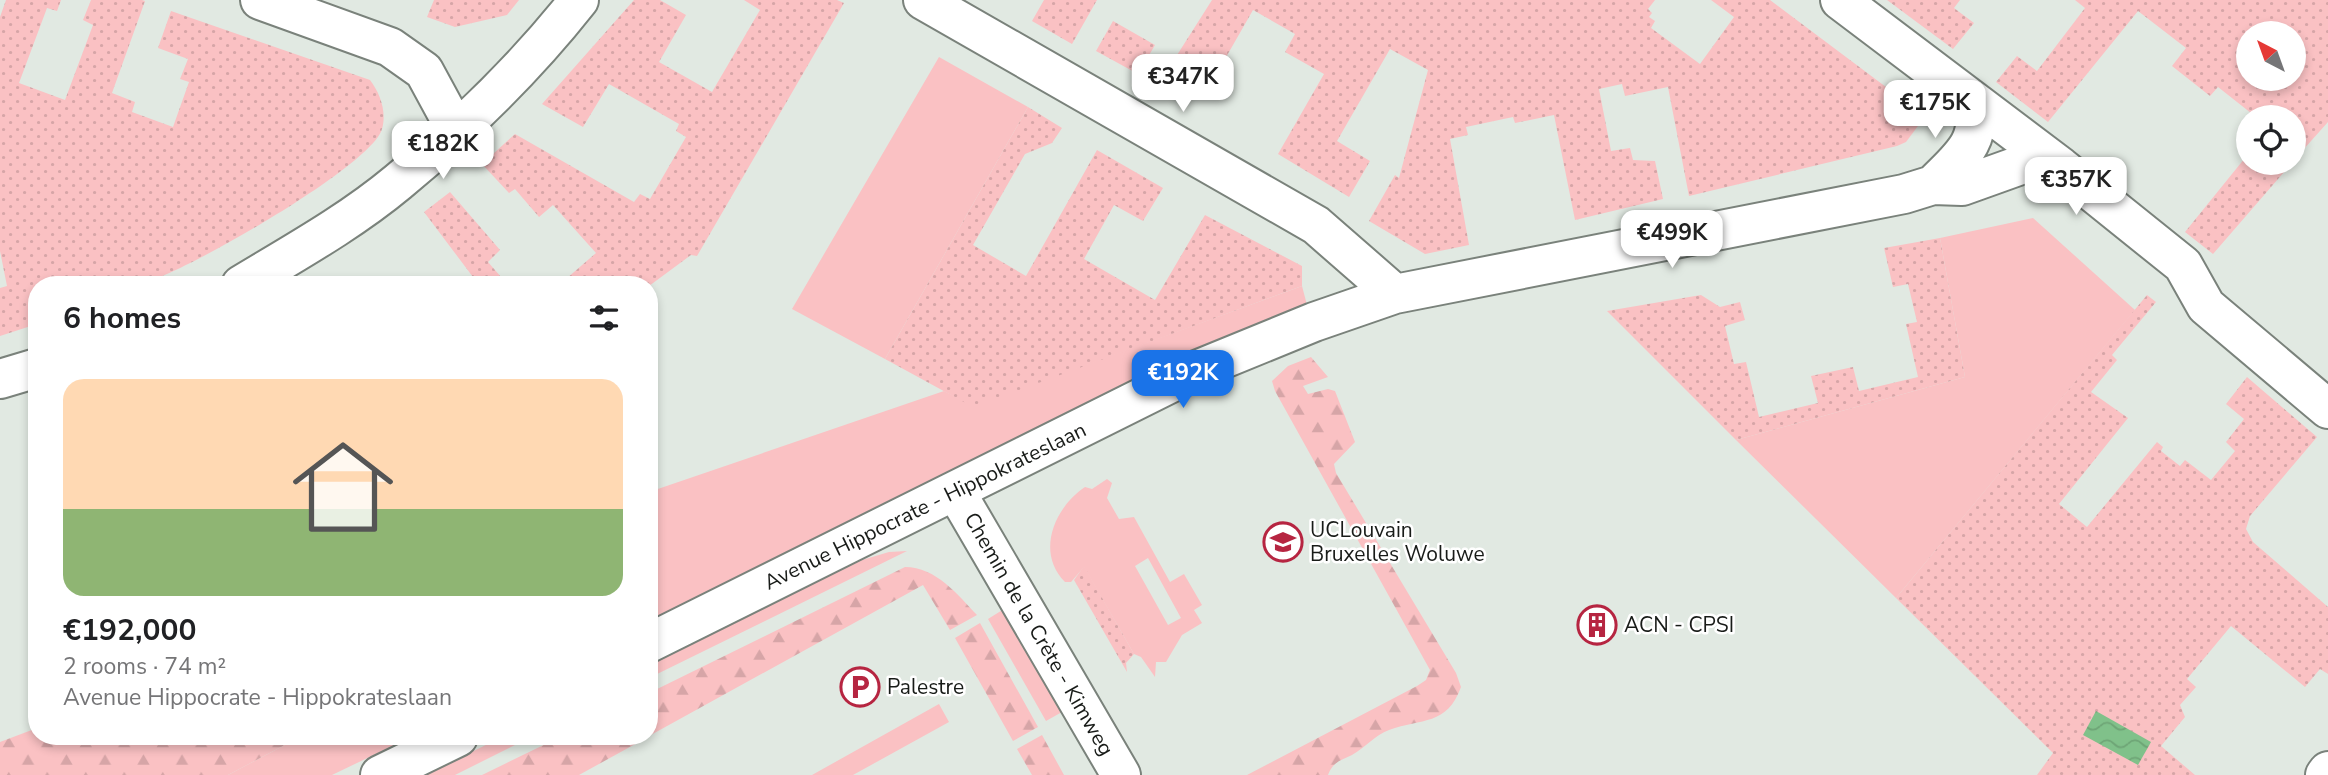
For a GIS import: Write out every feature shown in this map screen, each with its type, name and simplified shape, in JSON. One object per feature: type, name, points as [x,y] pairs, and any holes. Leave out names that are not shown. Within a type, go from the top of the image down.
[{"type":"street","points":[[260,0],[390,47],[424,71],[456,130]]},
{"type":"street","points":[[256,276],[312,243],[396,183],[456,130],[579,0]]},
{"type":"street","points":[[923,0],[1316,225],[1395,294]]},
{"type":"street","points":[[1840,0],[2053,161],[2183,265],[2206,306],[2328,409]]},
{"type":"street","points":[[1933,185],[1972,140],[1976,129],[1973,102]]},
{"type":"street","name":"Avenue Hippocrate - Hippokrateslaan","points":[[658,639],[1199,369],[1314,322],[1395,294],[1904,194],[1933,185],[1962,186],[2029,162],[2053,161]]},
{"type":"street","points":[[0,379],[28,371]]},
{"type":"street","name":"Chemin de la Crète - Kimweg","points":[[956,492],[1121,775]]},
{"type":"street","points":[[380,775],[442,745]]},
{"type":"street","points":[[2325,775],[2328,771]]},
{"type":"green space","points":[[6,0],[61,0],[57,11],[47,8],[19,83],[65,100],[93,25],[83,20],[91,0],[142,0],[145,1],[112,93],[135,102],[132,112],[173,127],[189,82],[180,79],[188,59],[158,48],[171,11],[370,80],[382,103],[382,129],[370,146],[311,192],[272,218],[162,276],[28,276],[28,327],[0,336],[0,288],[7,286],[0,251],[0,17]]},
{"type":"green space","points":[[434,0],[519,0],[507,15],[455,27],[427,17]]},
{"type":"green space","points":[[634,0],[660,0],[686,15],[659,62],[712,92],[760,10],[744,0],[837,0],[844,3],[697,256],[691,255],[658,279],[658,276],[569,276],[596,253],[553,205],[539,217],[515,189],[509,193],[482,164],[515,134],[634,202],[640,194],[650,199],[686,137],[676,131],[679,124],[609,84],[583,127],[542,104]]},
{"type":"green space","points":[[1044,0],[1097,0],[1072,44],[1032,21]]},
{"type":"green space","points":[[1212,0],[1655,0],[1648,9],[1652,13],[1649,17],[1655,21],[1651,28],[1700,64],[1734,17],[1711,0],[1770,0],[1914,110],[1918,126],[1906,142],[1897,146],[1689,196],[1668,87],[1625,96],[1622,84],[1599,89],[1611,151],[1630,148],[1633,160],[1655,161],[1663,199],[1575,220],[1554,115],[1515,123],[1513,117],[1466,127],[1468,135],[1450,139],[1469,245],[1425,254],[1369,221],[1395,175],[1399,178],[1428,70],[1390,49],[1337,141],[1370,161],[1349,197],[1278,154],[1324,74],[1285,52],[1295,34],[1253,10],[1217,73],[1208,68],[1189,102],[1158,85]]},
{"type":"green space","points":[[1887,0],[1960,0],[1954,8],[1974,23],[1953,49]]},
{"type":"green space","points":[[2075,0],[2328,0],[2328,122],[2306,147],[2306,105],[2241,105],[2218,87],[2210,96],[2172,66],[2186,48],[2138,11],[2048,122],[1996,82],[2017,56],[2037,71],[2085,8]]},
{"type":"green space","points":[[1113,21],[1155,45],[1138,74],[1096,51]]},
{"type":"green space","points":[[939,57],[1028,107],[885,359],[792,309]]},
{"type":"green space","points":[[1028,107],[1062,128],[1052,143],[1025,154],[973,245],[1026,276],[1097,150],[1163,188],[1143,221],[1114,205],[1084,259],[1155,300],[1205,215],[1302,266],[1302,286],[973,407],[885,359]]},
{"type":"green space","points":[[2236,169],[2236,175],[2282,175],[2213,254],[2185,232]]},
{"type":"green space","points":[[450,192],[500,250],[488,262],[500,276],[472,276],[424,212]]},
{"type":"green space","points":[[2033,218],[2135,310],[1896,598],[1736,440],[1965,377],[1940,238]]},
{"type":"green space","points":[[1940,238],[1965,377],[1736,440],[1607,311],[1701,295],[1720,307],[1740,302],[1745,320],[1725,326],[1734,364],[1746,362],[1759,417],[1818,403],[1811,376],[1853,367],[1859,391],[1918,377],[1906,324],[1917,322],[1908,284],[1893,287],[1884,248]]},
{"type":"green space","points":[[1302,286],[1307,305],[658,618],[658,489],[944,391],[973,406]]},
{"type":"green space","points":[[2147,295],[2156,302],[2112,355],[2117,360],[2091,392],[2128,418],[2059,504],[2087,527],[2157,442],[2163,447],[2161,451],[2180,466],[2185,460],[2211,480],[2235,451],[2226,442],[2244,419],[2226,404],[2247,377],[2317,437],[2250,516],[2246,529],[2253,542],[2328,607],[2328,674],[2320,669],[2305,687],[2231,626],[2187,679],[2196,687],[2180,705],[2185,717],[2161,746],[2195,775],[2037,775],[2053,753],[1896,598]]},
{"type":"green space","points":[[1311,357],[1328,377],[1303,386],[1308,394],[1328,389],[1335,391],[1355,442],[1334,464],[1336,473],[1456,673],[1461,687],[1455,700],[1441,715],[1384,732],[1338,762],[1328,775],[1247,775],[1417,686],[1426,680],[1430,670],[1275,391],[1272,381],[1288,366]]},
{"type":"green space","points":[[1107,479],[1112,483],[1107,498],[1119,519],[1134,517],[1170,582],[1184,574],[1202,605],[1194,610],[1202,623],[1182,635],[1166,662],[1156,662],[1155,677],[1141,657],[1134,654],[1084,567],[1071,582],[1065,582],[1051,557],[1052,531],[1065,506],[1085,487],[1092,489]],"holes":[[[1148,558],[1181,618],[1168,625],[1135,566]]]},
{"type":"green space","points":[[907,551],[658,674],[658,660],[862,560],[889,552]]},
{"type":"green space","points":[[1084,566],[1134,654],[1126,663],[1127,672],[1074,580]]},
{"type":"green space","points":[[905,567],[916,568],[936,577],[977,615],[950,630],[923,585],[658,731],[658,689]]},
{"type":"green space","points":[[1004,609],[1062,712],[1046,721],[988,619]]},
{"type":"green space","points":[[980,623],[1038,727],[1013,741],[955,638]]},
{"type":"green space","points":[[939,704],[949,722],[853,775],[812,775]]},
{"type":"green space","points":[[28,731],[28,745],[285,745],[228,775],[0,775],[0,742]]},
{"type":"green space","points":[[1042,735],[1064,775],[1032,775],[1017,749]]},
{"type":"green space","points":[[285,745],[394,745],[332,775],[228,775]]},
{"type":"green space","points":[[486,745],[515,745],[455,775],[425,775]]},
{"type":"green space","points":[[544,745],[633,745],[579,775],[482,775]]},
{"type":"water","points":[[2096,711],[2151,742],[2138,765],[2083,735]]},
{"type":"place","name":"UCLouvain Bruxelles Woluwe","points":[[1283,542]]},
{"type":"place","name":"ACN - CPSI","points":[[1597,625]]},
{"type":"place","name":"Palestre","points":[[860,687]]}]
